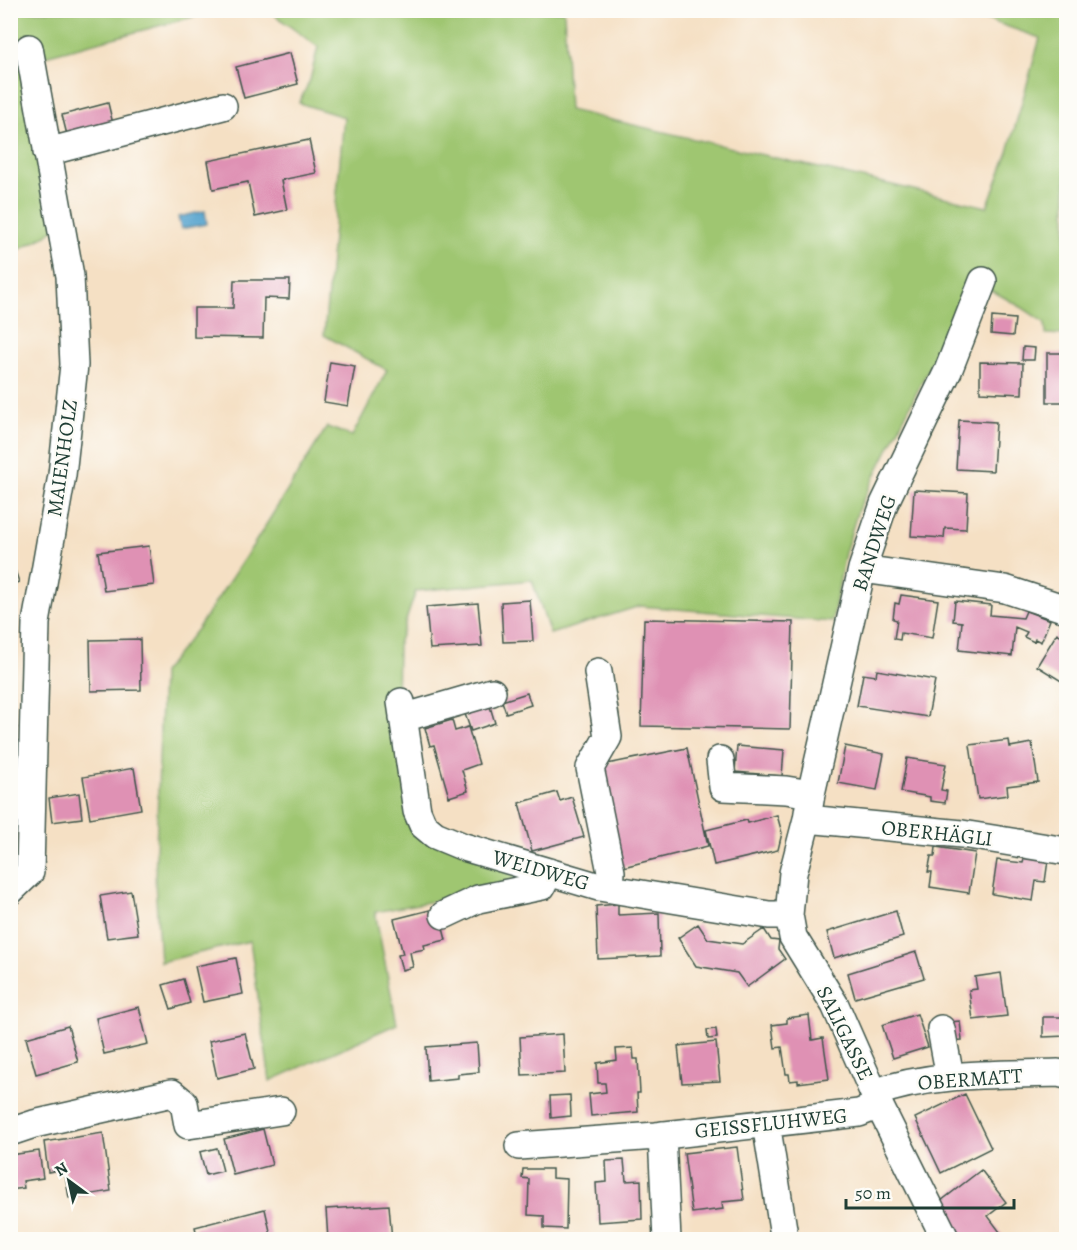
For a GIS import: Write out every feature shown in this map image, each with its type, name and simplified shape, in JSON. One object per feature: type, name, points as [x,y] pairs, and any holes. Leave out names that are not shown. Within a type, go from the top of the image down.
[{"type":"street","name":"MAIENHOLZ","points":[[10,891],[30,872],[36,623],[62,475],[74,365],[70,276],[29,48]]},
{"type":"street","points":[[47,152],[223,106]]},
{"type":"street","name":"BANDWEG","points":[[809,807],[862,569],[884,504],[948,371],[983,281]]},
{"type":"street","points":[[862,569],[1005,589],[1066,609]]},
{"type":"street","points":[[598,672],[608,737],[590,768],[611,872],[610,888]]},
{"type":"street","name":"WEIDWEG","points":[[492,692],[402,710],[417,811],[423,825],[435,835],[464,847],[599,887],[769,915],[789,915]]},
{"type":"street","name":"OBERHÄGLI","points":[[720,759],[723,787],[786,790],[809,807],[1066,851]]},
{"type":"street","name":"SALIGASSE","points":[[809,807],[793,873],[789,915],[793,937],[835,1005],[877,1099],[946,1239]]},
{"type":"street","points":[[444,915],[478,899],[542,886],[549,872]]},
{"type":"street","points":[[941,1029],[950,1077]]},
{"type":"street","name":"OBERMATT","points":[[877,1099],[899,1085],[950,1077],[1058,1073],[1066,1075]]},
{"type":"street","points":[[10,1132],[34,1124],[172,1093],[184,1103],[188,1125],[281,1111]]},
{"type":"street","name":"GEISSFLUHWEG","points":[[519,1146],[662,1135],[859,1113],[877,1099]]},
{"type":"street","points":[[766,1123],[783,1229]]},
{"type":"street","points":[[662,1135],[667,1239]]},
{"type":"green space","points":[[11,11],[215,11],[30,60],[61,225],[11,254]]},
{"type":"green space","points":[[269,11],[564,11],[569,110],[987,207],[1008,152],[1040,38],[962,11],[1066,11],[1066,335],[1046,334],[1045,323],[973,280],[858,510],[845,553],[832,622],[640,606],[550,634],[532,580],[416,591],[398,644],[397,705],[412,808],[535,882],[375,912],[397,1024],[270,1081],[250,941],[160,962],[155,881],[162,673],[198,628],[327,427],[352,436],[387,370],[324,335],[344,117],[299,103],[310,80],[318,47]]},
{"type":"water","points":[[205,211],[207,224],[181,229],[178,217]]},
{"type":"building","points":[[290,53],[298,84],[244,98],[236,67]]},
{"type":"building","points":[[108,103],[113,124],[67,135],[62,115]]},
{"type":"building","points":[[309,140],[316,173],[281,180],[287,210],[255,217],[248,182],[213,189],[208,161]]},
{"type":"building","points":[[234,280],[290,280],[289,299],[264,298],[263,338],[194,337],[194,308],[233,308]]},
{"type":"building","points":[[992,317],[1015,319],[1013,336],[991,334]]},
{"type":"building","points":[[1023,347],[1035,348],[1034,360],[1022,360]]},
{"type":"building","points":[[1047,353],[1066,353],[1066,402],[1047,402]]},
{"type":"building","points":[[330,362],[355,366],[348,406],[324,402]]},
{"type":"building","points":[[980,362],[1023,363],[1022,394],[980,392]]},
{"type":"building","points":[[959,420],[996,422],[993,471],[956,469]]},
{"type":"building","points":[[914,490],[968,493],[966,529],[945,528],[944,538],[911,536]]},
{"type":"building","points":[[149,546],[154,585],[104,591],[98,552]]},
{"type":"building","points":[[10,555],[19,582],[10,585]]},
{"type":"building","points":[[901,595],[938,600],[932,638],[901,633],[900,640],[894,639],[897,620],[893,619],[895,603],[899,604]]},
{"type":"building","points":[[530,600],[533,641],[503,642],[501,602]]},
{"type":"building","points":[[955,601],[991,605],[990,615],[1023,618],[1026,611],[1050,620],[1041,642],[1035,639],[1034,642],[1024,637],[1027,632],[1015,627],[1012,656],[959,650],[962,622],[953,621]]},
{"type":"building","points":[[478,603],[482,646],[430,649],[426,607]]},
{"type":"building","points":[[644,619],[793,622],[790,729],[641,726]]},
{"type":"building","points":[[1057,633],[1066,639],[1066,684],[1037,666]]},
{"type":"building","points":[[140,639],[141,690],[91,691],[90,640]]},
{"type":"building","points":[[877,670],[935,680],[928,717],[857,706],[863,674],[876,676]]},
{"type":"building","points":[[527,693],[531,705],[506,713],[502,701]]},
{"type":"building","points":[[489,703],[495,723],[471,731],[464,711]]},
{"type":"building","points":[[452,720],[455,731],[468,727],[479,764],[462,770],[468,791],[449,797],[434,745],[430,746],[425,728]]},
{"type":"building","points":[[1009,740],[1010,747],[1032,743],[1038,782],[1007,786],[1008,795],[978,799],[970,745]]},
{"type":"building","points":[[737,746],[784,750],[782,776],[735,772]]},
{"type":"building","points":[[845,746],[884,754],[877,790],[838,783]]},
{"type":"building","points":[[687,748],[708,846],[619,868],[597,766]]},
{"type":"building","points":[[907,758],[946,764],[941,790],[947,791],[945,803],[930,801],[930,797],[901,792]]},
{"type":"building","points":[[134,768],[141,809],[90,818],[83,777]]},
{"type":"building","points":[[557,792],[560,801],[572,797],[584,837],[532,851],[519,803]]},
{"type":"building","points":[[79,793],[82,818],[52,822],[49,798]]},
{"type":"building","points":[[777,815],[782,833],[778,850],[714,865],[706,830],[747,820],[748,823]]},
{"type":"building","points":[[936,847],[975,853],[969,893],[930,887],[932,872],[928,872],[931,856],[935,856]]},
{"type":"building","points":[[1025,856],[1048,860],[1045,882],[1036,881],[1033,901],[992,894],[997,860],[1023,863]]},
{"type":"building","points":[[131,891],[138,934],[107,938],[100,896]]},
{"type":"building","points":[[618,904],[618,915],[659,913],[660,956],[598,959],[596,906]]},
{"type":"building","points":[[438,908],[446,940],[424,945],[425,949],[410,952],[413,967],[402,970],[398,955],[403,954],[394,919]]},
{"type":"building","points":[[896,911],[903,937],[834,958],[827,932]]},
{"type":"building","points":[[698,924],[708,939],[742,944],[764,929],[771,940],[779,941],[778,949],[785,959],[747,987],[737,973],[696,966],[678,938]]},
{"type":"building","points":[[916,952],[924,978],[855,998],[848,973]]},
{"type":"building","points":[[236,958],[243,994],[203,1002],[195,966]]},
{"type":"building","points":[[1001,973],[1007,1016],[973,1020],[969,990],[977,989],[975,977]]},
{"type":"building","points":[[183,979],[190,1003],[171,1009],[163,985]]},
{"type":"building","points":[[1062,1000],[1066,1000],[1066,1036],[1043,1037],[1043,1017],[1062,1017]]},
{"type":"building","points":[[139,1007],[148,1044],[104,1054],[96,1018]]},
{"type":"building","points":[[917,1014],[928,1047],[893,1058],[882,1025]]},
{"type":"building","points":[[809,1015],[812,1040],[823,1038],[829,1079],[798,1083],[798,1080],[790,1081],[789,1074],[786,1074],[782,1047],[775,1048],[772,1025],[787,1023],[787,1018]]},
{"type":"building","points":[[960,1021],[962,1040],[951,1041],[949,1022]]},
{"type":"building","points":[[68,1026],[78,1062],[36,1074],[26,1038]]},
{"type":"building","points":[[716,1029],[717,1038],[708,1039],[707,1030]]},
{"type":"building","points":[[245,1033],[254,1069],[217,1078],[209,1041]]},
{"type":"building","points":[[563,1034],[565,1073],[522,1075],[520,1037]]},
{"type":"building","points":[[716,1042],[720,1081],[682,1083],[678,1046]]},
{"type":"building","points":[[477,1043],[479,1072],[458,1074],[458,1078],[428,1081],[426,1047]]},
{"type":"building","points":[[633,1048],[634,1059],[638,1059],[640,1093],[637,1093],[638,1112],[591,1116],[589,1094],[606,1092],[605,1083],[598,1083],[597,1063],[617,1060],[616,1049]]},
{"type":"building","points":[[965,1094],[991,1148],[941,1173],[915,1118]]},
{"type":"building","points":[[570,1095],[571,1116],[551,1118],[550,1096]]},
{"type":"building","points":[[263,1129],[272,1165],[233,1175],[224,1139]]},
{"type":"building","points":[[103,1133],[111,1191],[69,1198],[64,1169],[48,1172],[44,1142]]},
{"type":"building","points":[[737,1147],[744,1200],[722,1202],[723,1209],[692,1213],[684,1153]]},
{"type":"building","points":[[217,1148],[223,1171],[206,1175],[200,1152]]},
{"type":"building","points":[[39,1151],[43,1178],[23,1181],[24,1188],[10,1190],[10,1155]]},
{"type":"building","points":[[624,1160],[626,1181],[641,1180],[642,1219],[598,1222],[596,1183],[607,1182],[606,1161]]},
{"type":"building","points":[[523,1169],[552,1169],[552,1178],[567,1179],[566,1229],[544,1228],[544,1216],[528,1215],[529,1179],[522,1178]]},
{"type":"building","points":[[981,1170],[1006,1202],[988,1216],[1006,1240],[957,1240],[932,1208]]},
{"type":"building","points":[[389,1205],[392,1240],[328,1240],[326,1209]]},
{"type":"building","points":[[265,1209],[272,1240],[198,1240],[195,1227]]},
{"type":"building","points":[[733,1236],[733,1240],[714,1240],[714,1238]]}]
